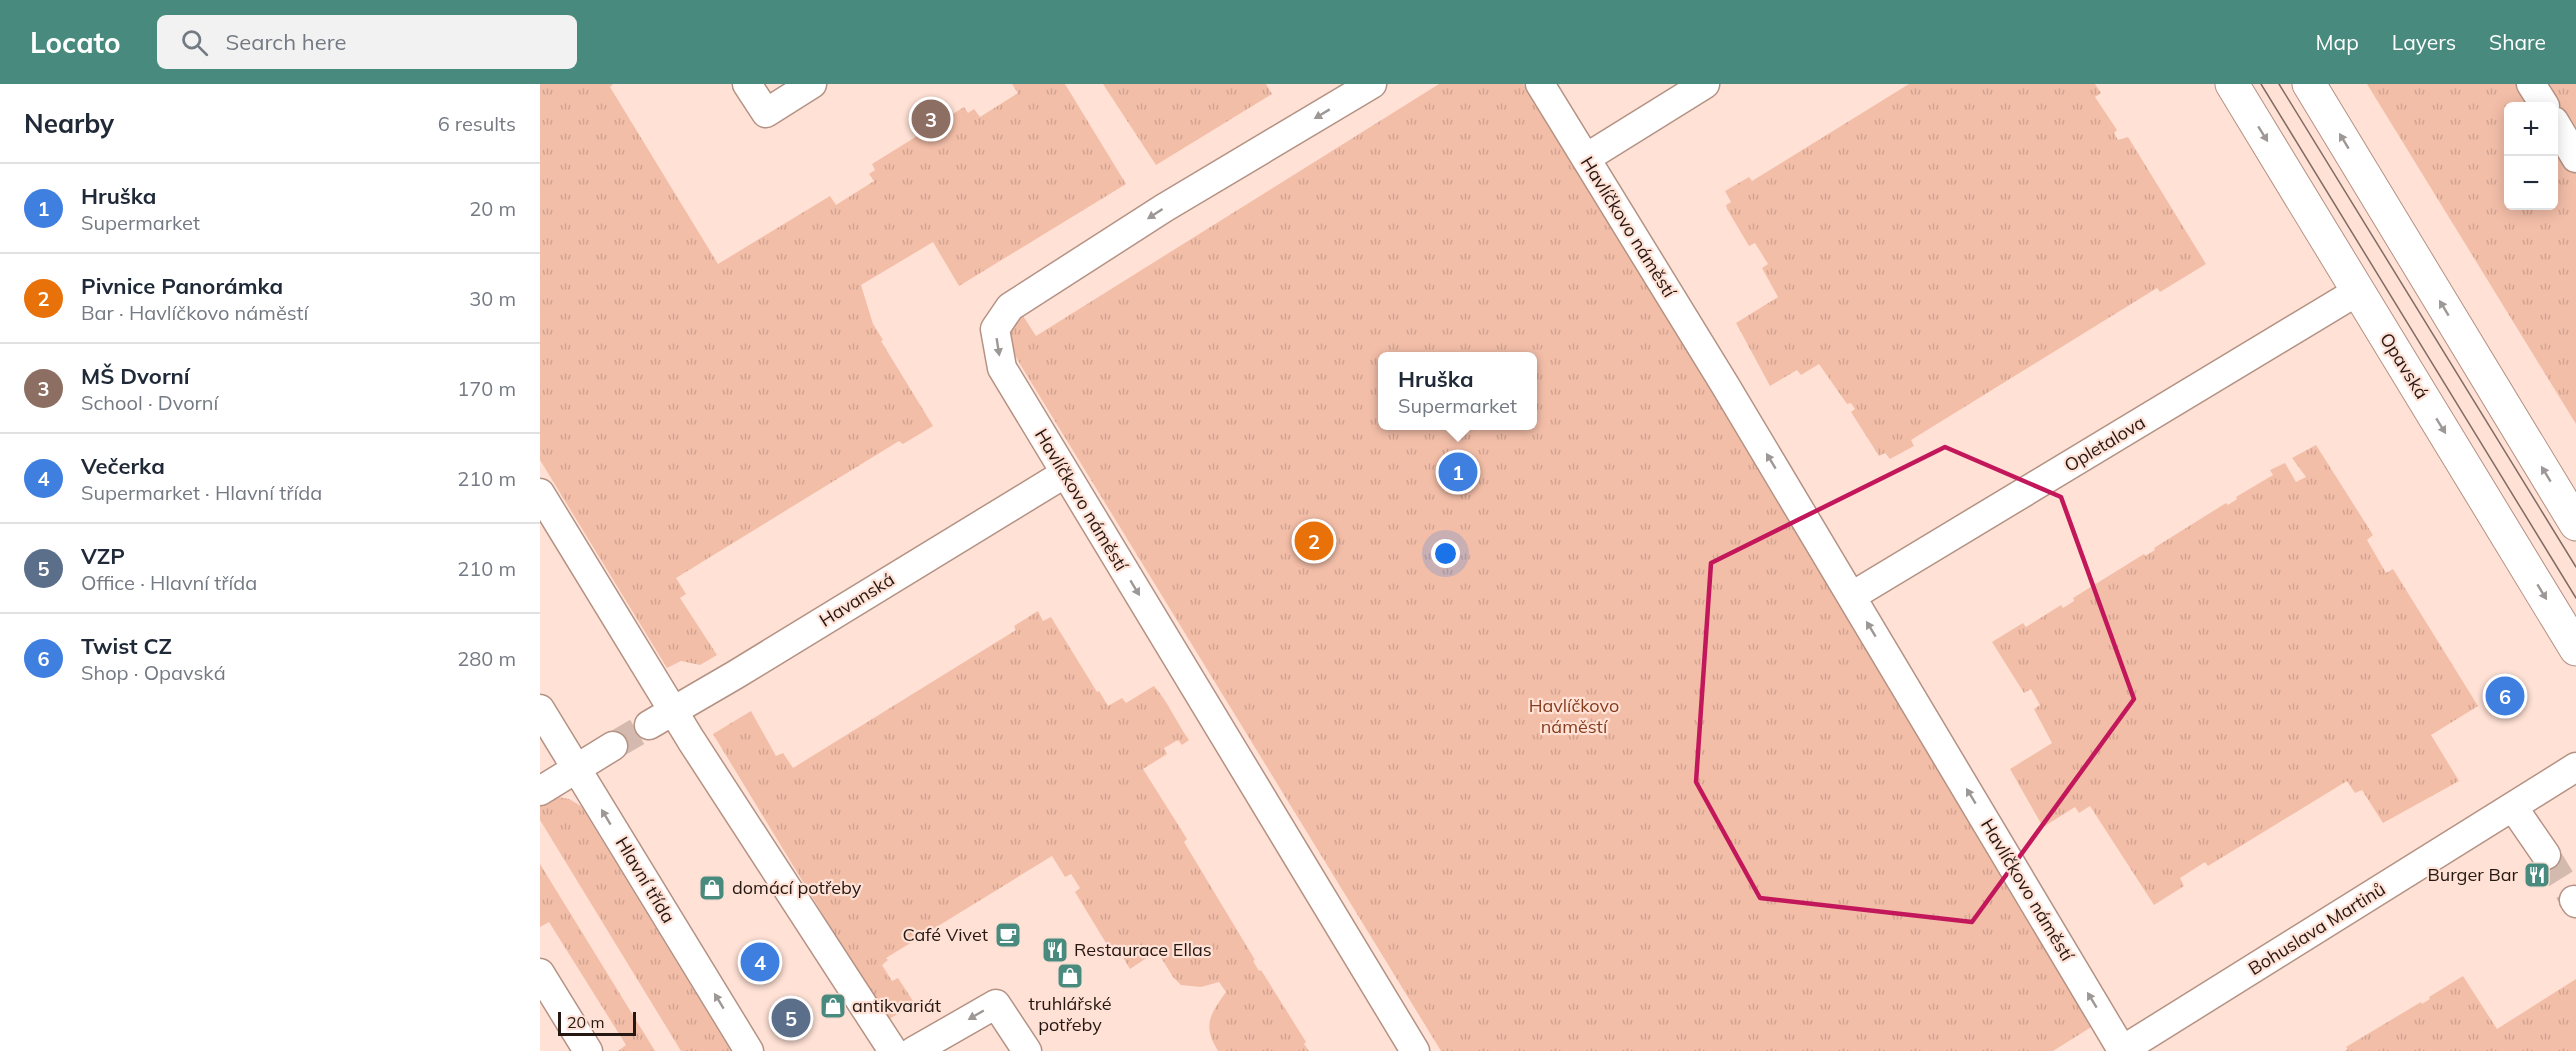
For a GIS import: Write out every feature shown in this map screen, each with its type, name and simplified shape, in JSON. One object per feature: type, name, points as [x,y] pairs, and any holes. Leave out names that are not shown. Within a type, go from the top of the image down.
[{"type":"main road","name":"Opavská","points":[[2232,84],[2576,649]]},
{"type":"main road","points":[[2309,84],[2576,524]]},
{"type":"street","points":[[747,84],[766,113],[812,84]]},
{"type":"street","name":"Havlíčkovo náměstí","points":[[1372,84],[1164,208],[1010,307],[996,328],[1002,368],[1415,1051]]},
{"type":"street","name":"Havlíčkovo náměstí","points":[[1540,84],[1852,596],[2121,1051]]},
{"type":"street","points":[[1586,158],[1705,84]]},
{"type":"street","points":[[2531,84],[2542,102]]},
{"type":"street","points":[[2558,129],[2576,158]]},
{"type":"street","name":"Opletalova","points":[[1852,596],[2358,291]]},
{"type":"street","name":"Havanská","points":[[661,718],[1064,474]]},
{"type":"street","points":[[540,493],[661,718],[893,1051]]},
{"type":"street","name":"Hlavní třída","points":[[540,710],[749,1051]]},
{"type":"street","points":[[540,791],[613,746]]},
{"type":"street","name":"Bohuslava Martinů","points":[[2121,1051],[2576,767]]},
{"type":"street","points":[[2513,807],[2546,855]]},
{"type":"street","points":[[540,973],[588,1051]]},
{"type":"street","points":[[914,1051],[996,1004],[1027,1051]]},
{"type":"highlighted area","points":[[1945,447],[2061,497],[2134,699],[1972,922],[1760,898],[1696,782],[1711,563]]},
{"type":"green space","points":[[540,84],[613,84],[610,87],[718,264],[830,196],[836,205],[874,181],[869,174],[875,170],[872,164],[964,107],[968,113],[974,109],[980,117],[1018,93],[1012,84],[1065,84],[1126,184],[959,286],[933,242],[861,285],[873,324],[883,340],[881,341],[933,426],[903,444],[899,441],[676,578],[686,594],[680,598],[717,655],[700,665],[681,661],[667,668],[540,460]]},
{"type":"green space","points":[[1103,84],[1266,84],[1272,94],[1156,165]]},
{"type":"green space","name":"Havlíčkovo náměstí","points":[[1439,84],[1523,84],[1747,446],[2096,1024],[2053,1051],[1441,1051],[1018,361],[1010,340],[1010,333],[1011,326],[1020,311],[1036,336]]},
{"type":"green space","points":[[1909,84],[2095,84],[2101,93],[2095,97],[2117,130],[2114,133],[2118,140],[2128,137],[2206,264],[2160,292],[2157,288],[1911,440],[1914,446],[1890,459],[1885,453],[1879,456],[1851,412],[1855,409],[1851,403],[1847,404],[1819,364],[1801,375],[1797,370],[1770,386],[1736,323],[1778,297],[1762,268],[1768,264],[1755,243],[1749,246],[1727,209],[1726,205],[1731,202],[1725,191],[1749,177],[1752,181]]},
{"type":"green space","points":[[2367,84],[2576,84],[2576,424]]},
{"type":"green space","points":[[2316,445],[2373,535],[2367,540],[2386,573],[2393,569],[2478,706],[2431,735],[2459,781],[2383,823],[2362,790],[2355,793],[2347,781],[2208,866],[2205,862],[2180,878],[2184,886],[2154,905],[2090,806],[2079,813],[2075,807],[2043,827],[2010,769],[2052,743],[2034,709],[2040,705],[2031,689],[2024,693],[1992,642],[2023,623],[2026,627],[2061,605],[2063,608],[2074,601],[2073,598],[2144,554],[2145,556],[2155,550],[2154,548],[2226,503],[2228,505],[2237,499],[2236,497],[2273,475],[2270,470],[2285,463],[2296,482],[2306,477],[2292,458]]},
{"type":"green space","points":[[1038,611],[1043,621],[1051,617],[1108,706],[1122,698],[1126,703],[1154,686],[1189,740],[1182,745],[1178,740],[1164,748],[1167,754],[1143,769],[1187,839],[1184,842],[1255,960],[1253,961],[1306,1042],[1304,1044],[1309,1051],[1218,1051],[1209,1027],[1212,1014],[1226,992],[1219,982],[1201,987],[1181,985],[1173,977],[1157,951],[1130,969],[1115,944],[1109,948],[1075,892],[1080,888],[1071,874],[1065,877],[1052,856],[886,958],[888,960],[882,965],[892,981],[898,978],[915,1004],[887,1020],[713,734],[751,711],[776,756],[783,753],[793,768],[1016,630],[1014,626]]},
{"type":"green space","points":[[558,797],[569,799],[581,806],[731,1051],[681,1051],[540,820],[540,805]]},
{"type":"green space","points":[[540,864],[655,1051],[618,1051],[626,1045],[549,922],[540,927]]},
{"type":"green space","points":[[2463,976],[2497,1029],[2576,979],[2576,1051],[2345,1051],[2348,1049],[2346,1047],[2421,1002],[2422,1004],[2430,999],[2429,997]]},
{"type":"tunnel","points":[[613,746],[649,725]]},
{"type":"tunnel","points":[[2546,855],[2574,900]]},
{"type":"tram line","points":[[2261,84],[2576,598]]},
{"type":"tram line","points":[[2279,84],[2576,567]]},
{"type":"place","name":"MŠ Dvorní","points":[[931,119]]},
{"type":"place","name":"Hruška","points":[[1458,472]]},
{"type":"place","name":"Pivnice Panorámka","points":[[1314,541]]},
{"type":"place","name":"Twist CZ","points":[[2505,696]]},
{"type":"place","name":"Burger Bar","points":[[2537,875]]},
{"type":"place","name":"domácí potřeby","points":[[712,888]]},
{"type":"place","name":"Café Vivet","points":[[1008,935]]},
{"type":"place","name":"Restaurace Ellas","points":[[1055,950]]},
{"type":"place","name":"Večerka","points":[[760,962]]},
{"type":"place","name":"truhlářské potřeby","points":[[1070,976]]},
{"type":"place","name":"antikvariát","points":[[833,1006]]},
{"type":"place","name":"VZP","points":[[791,1018]]}]
